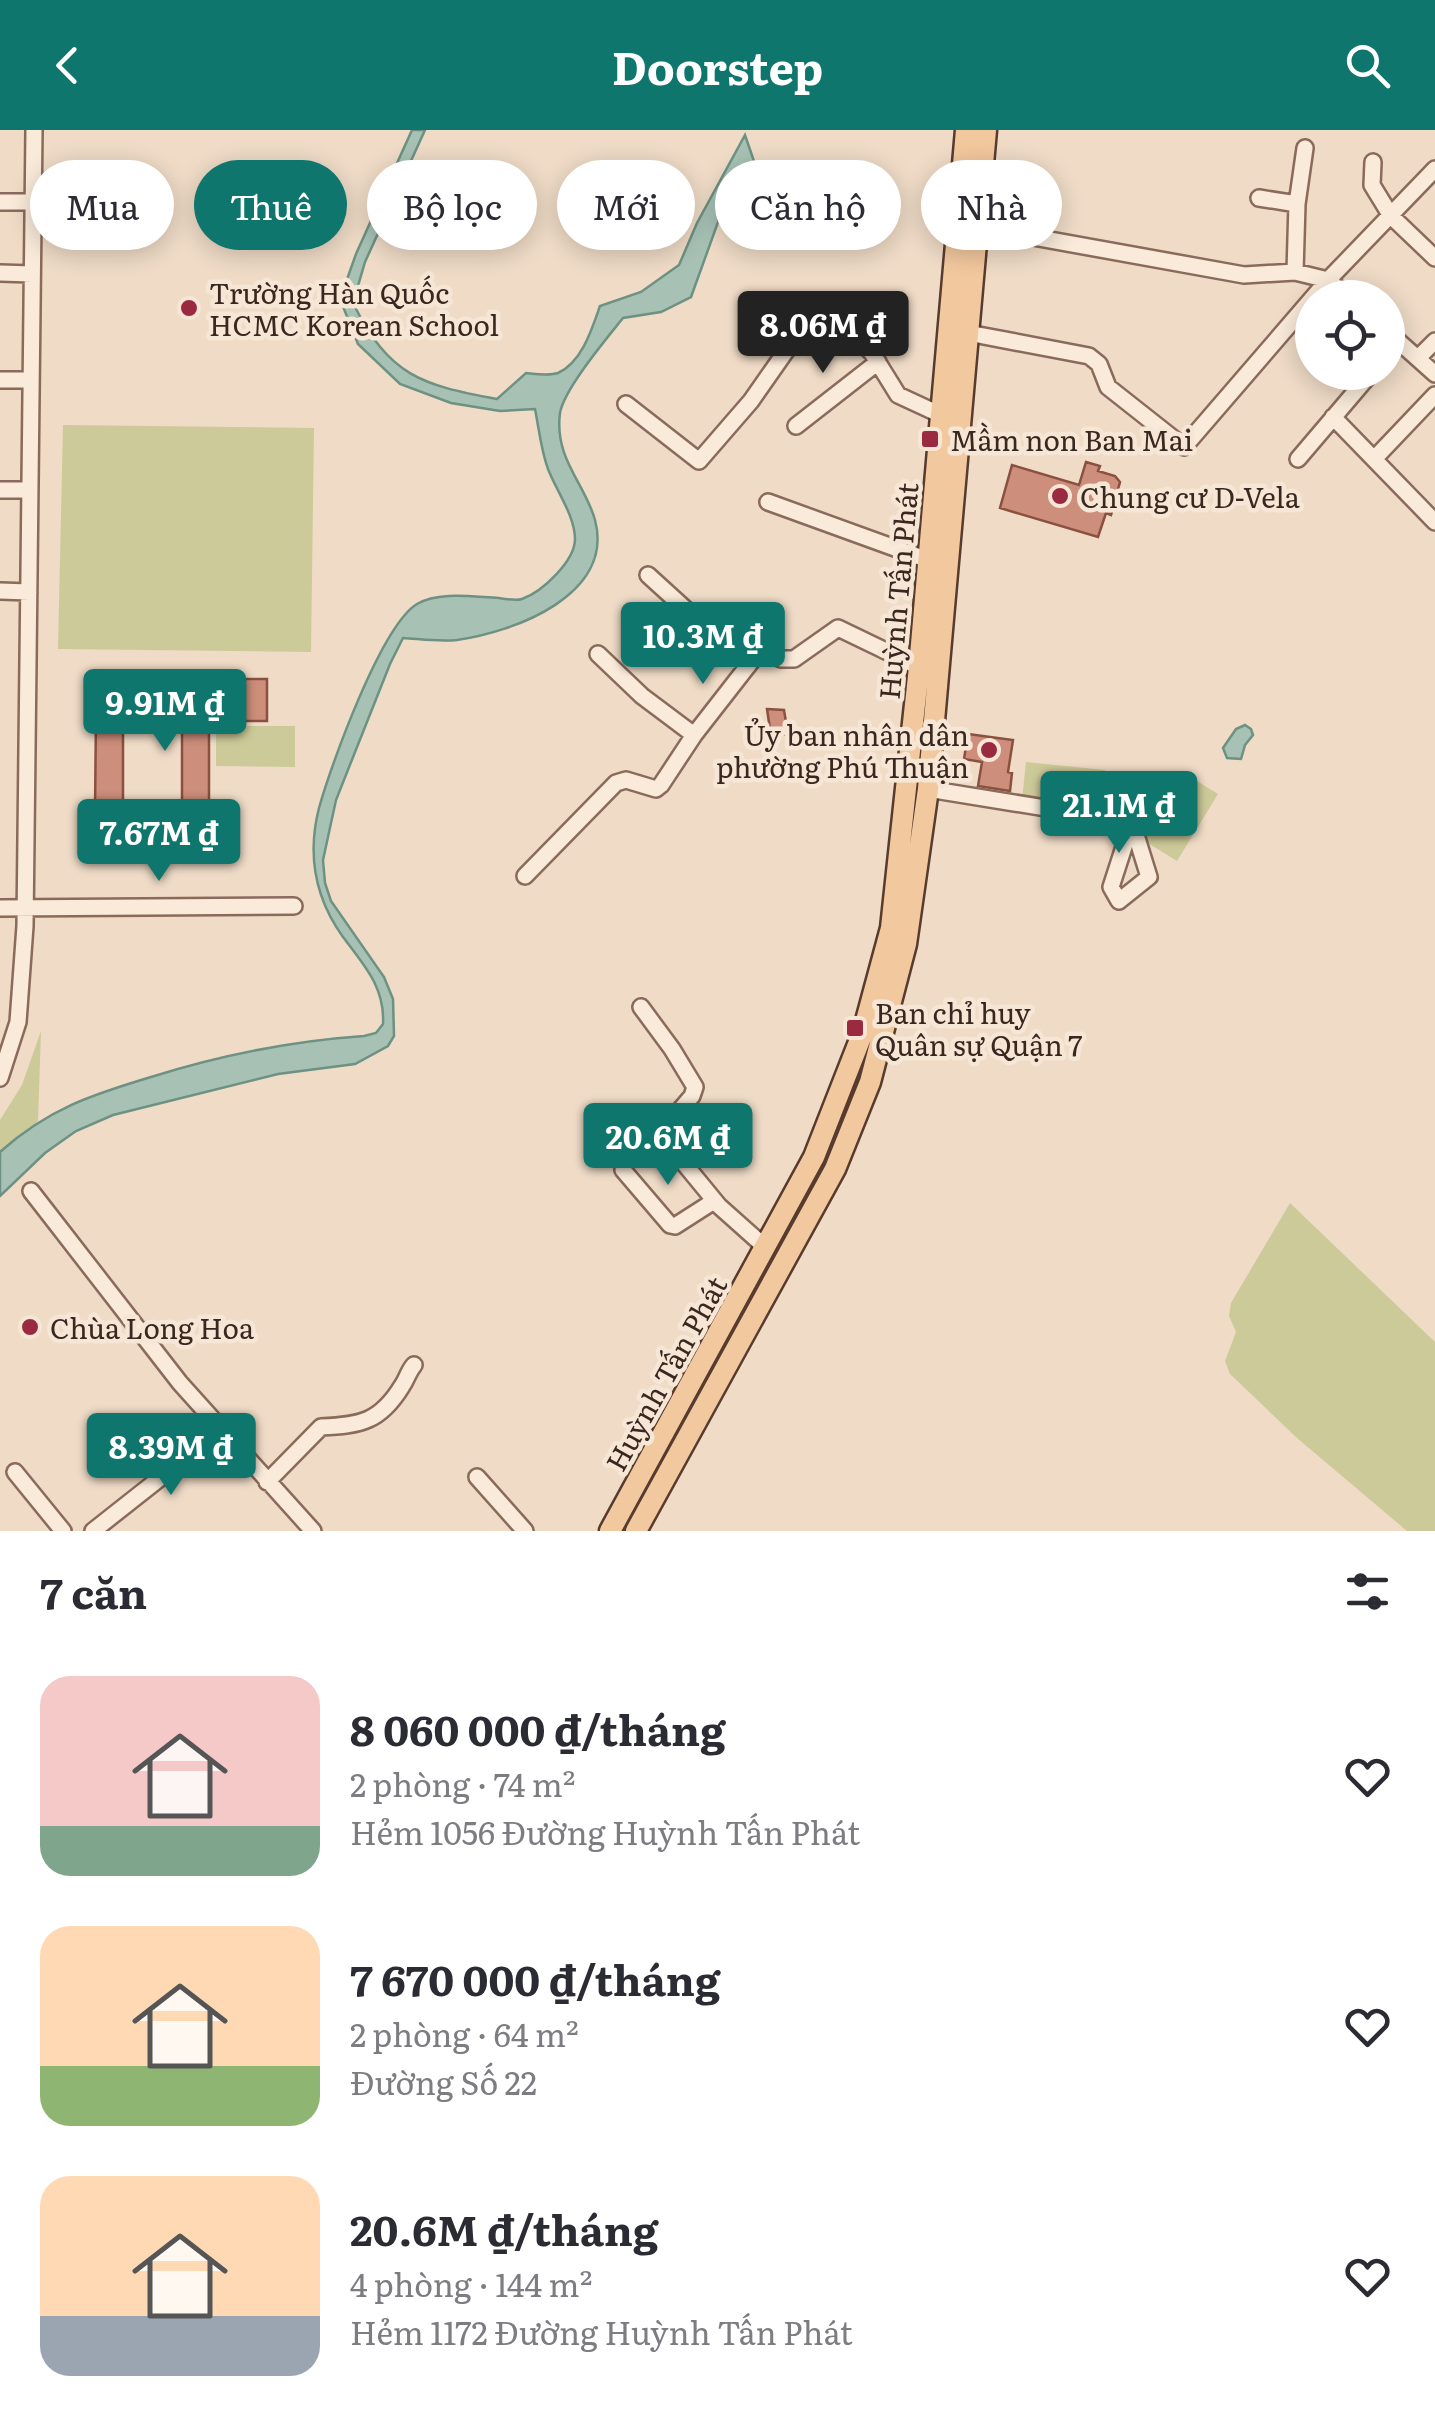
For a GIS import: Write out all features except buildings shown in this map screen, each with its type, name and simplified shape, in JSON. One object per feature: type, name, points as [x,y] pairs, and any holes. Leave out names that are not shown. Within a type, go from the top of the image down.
[{"type":"main road","name":"Huỳnh Tấn Phát","points":[[924,676],[958,332],[966,130]]},
{"type":"main road","name":"Huỳnh Tấn Phát","points":[[984,160],[986,130]]},
{"type":"main road","name":"Huỳnh Tấn Phát","points":[[636,1531],[835,1170],[870,1082],[906,944],[939,414],[974,250]]},
{"type":"main road","name":"Huỳnh Tấn Phát","points":[[610,1531],[814,1157],[864,1032],[892,928],[917,788]]},
{"type":"main road","points":[[668,1424],[688,1436]]},
{"type":"street","points":[[34,130],[34,160]]},
{"type":"street","points":[[1295,272],[1297,204],[1305,148]]},
{"type":"street","points":[[1373,162],[1372,185],[1390,216],[1435,258]]},
{"type":"street","points":[[1062,240],[1244,275],[1295,272],[1328,280],[1435,169]]},
{"type":"street","points":[[1259,198],[1297,204]]},
{"type":"street","points":[[0,202],[30,202]]},
{"type":"street","points":[[0,1078],[18,1022],[25,908],[32,250]]},
{"type":"street","points":[[0,274],[32,274]]},
{"type":"street","points":[[626,404],[699,461],[750,402],[821,301],[843,320],[878,362],[898,396],[939,414]]},
{"type":"street","points":[[958,332],[1089,356],[1099,364],[1112,392],[1151,418],[1184,447],[1295,318]]},
{"type":"street","points":[[1418,358],[1435,340]]},
{"type":"street","points":[[1405,351],[1435,374]]},
{"type":"street","points":[[796,426],[878,362]]},
{"type":"street","points":[[0,380],[31,380]]},
{"type":"street","points":[[1298,459],[1356,390]]},
{"type":"street","points":[[1375,458],[1435,395]]},
{"type":"street","points":[[1333,417],[1435,522]]},
{"type":"street","points":[[0,490],[30,490]]},
{"type":"street","points":[[768,502],[928,560]]},
{"type":"street","points":[[648,575],[748,666]]},
{"type":"street","points":[[0,592],[29,592]]},
{"type":"street","points":[[525,876],[616,783],[626,780],[656,788],[762,648],[781,659],[794,659],[838,628],[924,676]]},
{"type":"street","points":[[598,654],[642,696],[694,735]]},
{"type":"street","points":[[917,788],[1132,822]]},
{"type":"street","points":[[1132,822],[1149,877],[1119,901],[1111,887],[1132,822]]},
{"type":"street","points":[[0,908],[294,906]]},
{"type":"street","points":[[641,1007],[694,1087],[692,1096],[664,1130],[664,1139],[714,1201],[765,1247]]},
{"type":"street","points":[[0,1022],[18,1022]]},
{"type":"street","points":[[623,1170],[675,1226],[714,1201]]},
{"type":"street","points":[[31,1190],[221,1430],[313,1531]]},
{"type":"street","points":[[266,1482],[321,1428],[378,1416],[404,1384],[414,1364]]},
{"type":"street","points":[[93,1531],[221,1430]]},
{"type":"street","points":[[15,1472],[63,1531]]},
{"type":"street","points":[[477,1477],[525,1531]]},
{"type":"shaded area","points":[[412,130],[425,130],[411,160],[398,160]]},
{"type":"shaded area","points":[[745,135],[754,160],[731,160]]},
{"type":"shaded area","points":[[715,190],[715,230],[691,297],[661,312],[623,318],[563,403],[559,429],[562,444],[595,520],[597,546],[590,569],[575,589],[555,605],[505,628],[457,640],[403,638],[336,800],[323,860],[325,883],[331,901],[384,977],[393,999],[394,1036],[388,1046],[355,1064],[278,1074],[113,1115],[76,1131],[45,1153],[0,1196],[0,1152],[35,1125],[71,1105],[177,1069],[230,1056],[376,1033],[383,1024],[381,999],[365,967],[333,922],[320,891],[314,859],[319,808],[346,730],[388,639],[417,604],[446,596],[522,599],[556,575],[574,548],[572,521],[546,462],[535,409],[500,411],[451,403],[400,384],[358,344],[340,299],[367,230],[367,250],[370,250],[353,303],[366,328],[394,362],[428,382],[497,399],[526,373],[551,374],[566,368],[585,344],[600,306],[641,292],[679,265],[685,250],[695,250],[695,228]]},
{"type":"shaded area","points":[[63,425],[314,428],[311,652],[58,649]]},
{"type":"shaded area","points":[[1245,725],[1253,735],[1241,759],[1227,758],[1223,748],[1236,729]]},
{"type":"shaded area","points":[[216,726],[295,726],[295,767],[216,766]]},
{"type":"shaded area","points":[[1026,762],[1105,770],[1101,808],[1022,800]]},
{"type":"shaded area","points":[[1184,773],[1218,794],[1177,861],[1143,840]]},
{"type":"shaded area","points":[[41,1031],[38,1121],[0,1152],[0,1120],[22,1085]]},
{"type":"shaded area","points":[[1290,1203],[1435,1342],[1435,1531],[1407,1531],[1297,1438],[1230,1374],[1225,1361],[1236,1332],[1229,1316],[1231,1303]]},
{"type":"place","name":"Trường Hàn Quốc HCMC Korean School","points":[[189,308]]},
{"type":"place","name":"Mầm non Ban Mai","points":[[930,439]]},
{"type":"place","name":"Chung cư D-Vela","points":[[1060,496]]},
{"type":"place","name":"Ủy ban nhân dân phường Phú Thuận","points":[[989,750]]},
{"type":"place","name":"Ban chỉ huy Quân sự Quận 7","points":[[855,1028]]},
{"type":"place","name":"Chùa Long Hoa","points":[[30,1327]]}]
